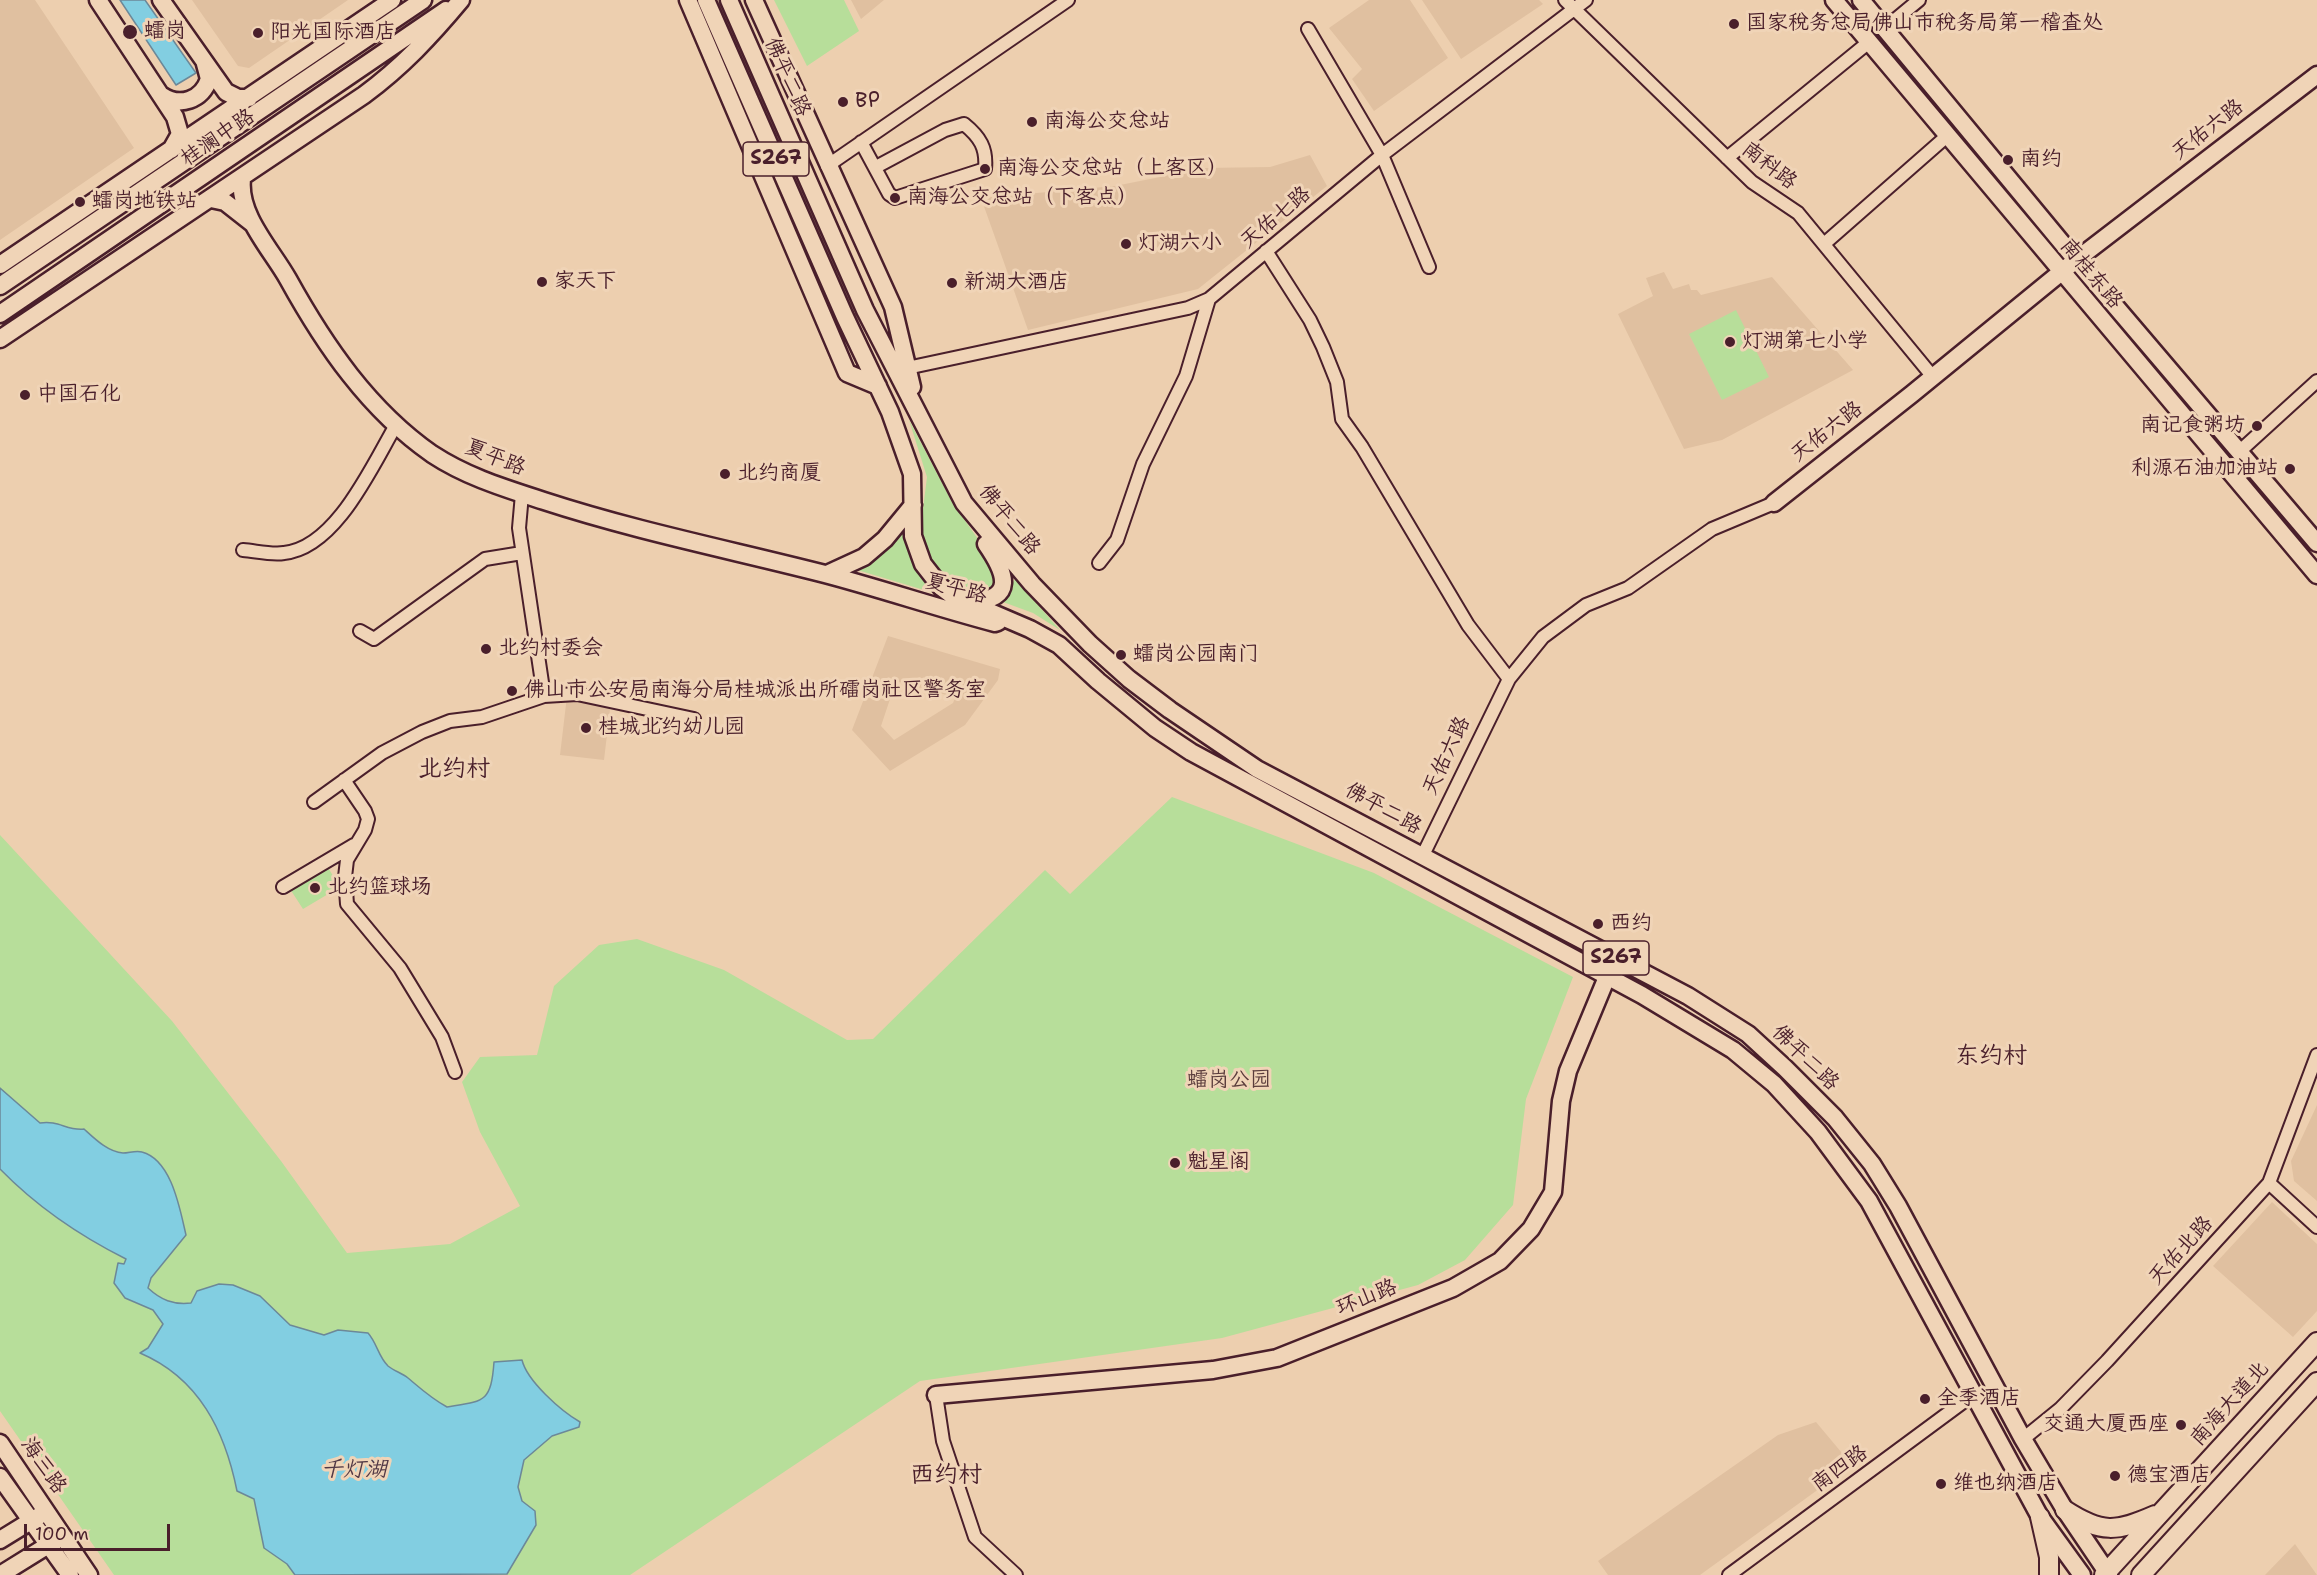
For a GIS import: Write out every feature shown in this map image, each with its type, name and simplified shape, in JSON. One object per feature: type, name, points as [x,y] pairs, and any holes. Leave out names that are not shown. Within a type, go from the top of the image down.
[{"type":"highway","name":"南海大道北","points":[[2107,1574],[2317,1342]]},
{"type":"highway","points":[[2141,1575],[2317,1382]]},
{"type":"highway","points":[[2065,1510],[2097,1528],[2115,1530],[2162,1512]]},
{"type":"highway","points":[[2040,1517],[2049,1557],[2049,1575]]},
{"type":"highway","points":[[2154,1575],[2164,1548]]},
{"type":"main road","points":[[98,0],[179,126],[177,142],[170,152]]},
{"type":"main road","points":[[162,0],[226,92],[238,98],[249,98]]},
{"type":"main road","points":[[0,265],[129,180],[392,0]]},
{"type":"main road","name":"桂澜中路","points":[[0,286],[74,234],[360,45],[423,0]]},
{"type":"main road","points":[[0,339],[211,199],[399,69],[428,41],[461,0]]},
{"type":"main road","name":"桂澜中路","points":[[0,314],[461,0]]},
{"type":"main road","name":"佛平二路","points":[[706,0],[856,342],[890,412],[912,474],[913,536],[923,564],[940,587],[1059,645],[1155,728],[1191,752],[1642,994],[1733,1050],[1774,1084],[1818,1132],[1869,1201],[2040,1517],[2082,1575]]},
{"type":"main road","name":"佛平二路","points":[[729,0],[865,310],[964,503],[1032,584],[1090,644],[1129,679],[1257,769],[1688,996],[1748,1034],[1785,1068],[1835,1119],[1872,1164],[1898,1206],[2023,1439],[2065,1510],[2107,1574]]},
{"type":"main road","points":[[754,0],[827,166],[893,307],[918,414]]},
{"type":"main road","name":"南桂东路","points":[[1834,0],[2317,575]]},
{"type":"main road","name":"南桂东路","points":[[1860,0],[2076,260],[2317,543]]},
{"type":"main road","points":[[689,2],[824,324],[847,373],[878,386]]},
{"type":"main road","points":[[160,94],[175,102],[185,102],[204,90],[209,79],[205,64]]},
{"type":"main road","name":"天佑六路","points":[[1774,503],[1933,378],[2076,260],[2317,75]]},
{"type":"main road","name":"夏平路","points":[[242,178],[241,192],[253,224],[334,353],[359,386],[396,425],[433,454],[468,475],[589,516],[827,574],[995,624],[1004,618]]},
{"type":"main road","points":[[74,234],[129,180]]},
{"type":"main road","name":"夏平路","points":[[211,199],[225,202],[253,224]]},
{"type":"main road","points":[[786,234],[845,317]]},
{"type":"main road","points":[[86,255],[155,235]]},
{"type":"main road","points":[[824,324],[856,342]]},
{"type":"main road","points":[[964,503],[968,518],[1000,564],[1004,576],[1004,585],[1000,592],[986,601],[968,602]]},
{"type":"main road","points":[[827,574],[864,557],[885,539],[913,506]]},
{"type":"main road","name":"环山路","points":[[936,1395],[1213,1370],[1277,1358],[1453,1288],[1500,1261],[1531,1229],[1553,1192],[1561,1101],[1568,1071],[1607,977]]},
{"type":"main road","name":"海三路","points":[[0,1443],[48,1511],[56,1540],[70,1575]]},
{"type":"main road","name":"海三路","points":[[0,1477],[32,1521],[56,1540],[89,1575]]},
{"type":"main road","points":[[0,1540],[48,1511]]},
{"type":"main road","points":[[0,1575],[56,1540]]},
{"type":"street","points":[[827,166],[1068,0]]},
{"type":"street","name":"南科路","points":[[1565,0],[1752,182],[1798,213],[1933,378]]},
{"type":"street","name":"天佑七路","points":[[907,368],[1188,308],[1209,299],[1382,155],[1586,0]]},
{"type":"street","points":[[1884,28],[1919,0]]},
{"type":"street","points":[[1308,29],[1382,155],[1429,267]]},
{"type":"street","points":[[1727,158],[1869,42]]},
{"type":"street","points":[[861,142],[889,194],[896,198],[985,169],[987,152],[977,134],[964,124],[945,130],[876,167]]},
{"type":"street","points":[[1824,244],[1947,136]]},
{"type":"street","points":[[1266,251],[1310,320],[1323,347],[1337,382],[1342,419],[1362,447],[1468,625],[1509,679]]},
{"type":"street","points":[[1099,563],[1117,540],[1143,464],[1186,376],[1209,299]]},
{"type":"street","points":[[2240,451],[2317,381]]},
{"type":"street","points":[[243,549],[283,554],[302,549],[326,531],[347,509],[396,425]]},
{"type":"street","points":[[522,494],[519,528],[544,696]]},
{"type":"street","name":"天佑六路","points":[[1422,857],[1509,679],[1543,637],[1586,605],[1628,588],[1712,529],[1774,503]]},
{"type":"street","points":[[360,631],[374,639],[485,559],[522,553]]},
{"type":"street","points":[[314,802],[382,753],[422,732],[450,721],[482,717],[544,696],[577,694],[694,719]]},
{"type":"street","points":[[344,780],[368,819],[365,830],[354,844],[347,860],[345,877],[347,904],[400,969],[442,1037],[454,1072]]},
{"type":"street","points":[[283,887],[354,844]]},
{"type":"street","name":"天佑北路","points":[[2023,1439],[2060,1409],[2107,1361],[2269,1183],[2317,1055]]},
{"type":"street","points":[[2269,1183],[2317,1227]]},
{"type":"street","name":"南四路","points":[[1729,1575],[1974,1394]]},
{"type":"street","points":[[936,1395],[943,1441],[975,1537],[1016,1575]]},
{"type":"shaded area","points":[[0,0],[35,0],[134,148],[0,240]]},
{"type":"shaded area","name":"阳光国际酒店","points":[[192,0],[348,0],[249,68],[238,66]]},
{"type":"shaded area","points":[[851,0],[884,0],[861,19]]},
{"type":"shaded area","points":[[1369,0],[1410,0],[1448,58],[1374,111],[1352,79],[1362,69],[1329,28]]},
{"type":"shaded area","points":[[1422,0],[1539,0],[1543,4],[1461,59]]},
{"type":"shaded area","name":"灯湖六小","points":[[1310,155],[1327,186],[1198,289],[1028,330],[981,198],[1115,186],[1205,168],[1270,167]]},
{"type":"shaded area","name":"灯湖第七小学","points":[[1664,272],[1673,289],[1689,284],[1691,290],[1697,290],[1701,295],[1772,277],[1853,370],[1722,440],[1684,449],[1618,314],[1653,296],[1646,278]]},
{"type":"shaded area","points":[[888,636],[1000,669],[998,680],[965,725],[890,771],[852,730]],"holes":[[[896,681],[954,697],[953,703],[894,740],[881,726]]]},
{"type":"shaded area","name":"桂城北约幼儿园","points":[[567,696],[611,701],[604,760],[560,755]]},
{"type":"shaded area","points":[[2317,1105],[2317,1201],[2294,1181],[2291,1161]]},
{"type":"shaded area","points":[[2272,1202],[2317,1244],[2317,1311],[2293,1337],[2213,1266]]},
{"type":"shaded area","points":[[1816,1422],[1852,1465],[1700,1575],[1608,1575],[1598,1561],[1778,1435]]},
{"type":"shaded area","points":[[2295,1544],[2317,1575],[2265,1575]]},
{"type":"green space","points":[[774,0],[844,0],[859,31],[807,66]]},
{"type":"green space","points":[[1736,310],[1769,377],[1722,400],[1689,334]]},
{"type":"green space","points":[[909,420],[952,502],[999,569],[1000,581],[986,597],[961,593],[942,580],[930,564],[923,547],[921,525],[927,477]]},
{"type":"green space","points":[[904,522],[913,562],[934,593],[854,569]]},
{"type":"green space","points":[[1015,579],[1060,630],[1033,613],[1003,602]]},
{"type":"green space","name":"𧒽岗公园","points":[[1172,797],[1374,873],[1573,977],[1526,1099],[1513,1205],[1465,1260],[1418,1285],[1222,1338],[920,1381],[630,1575],[114,1575],[0,1411],[0,835],[172,1021],[281,1161],[347,1253],[450,1244],[520,1206],[480,1132],[462,1082],[480,1057],[537,1055],[554,986],[599,945],[637,939],[724,970],[847,1040],[873,1039],[1045,870],[1070,894]]},
{"type":"green space","name":"北约篮球场","points":[[327,866],[340,887],[303,909],[290,889]]},
{"type":"water","points":[[120,0],[145,0],[196,73],[176,85]]},
{"type":"water","name":"千灯湖","points":[[0,1088],[40,1123],[47,1122],[84,1129],[112,1150],[123,1153],[142,1152],[161,1165],[173,1187],[186,1235],[151,1278],[148,1288],[163,1299],[191,1303],[197,1291],[219,1284],[233,1285],[260,1296],[290,1325],[324,1335],[338,1330],[368,1333],[388,1366],[406,1376],[447,1407],[483,1398],[491,1385],[494,1362],[522,1360],[530,1377],[546,1395],[580,1422],[579,1427],[552,1436],[524,1460],[518,1487],[522,1501],[535,1511],[536,1525],[507,1574],[295,1575],[287,1564],[264,1548],[254,1499],[237,1491],[225,1448],[206,1409],[178,1377],[161,1364],[140,1353],[148,1348],[163,1324],[153,1310],[125,1298],[114,1283],[118,1263],[124,1264],[126,1259],[59,1219],[29,1196],[0,1169]]},
{"type":"place","name":"国家税务总局佛山市税务局第一稽查处","points":[[1734,24]]},
{"type":"place","name":"𧒽岗","points":[[130,32]]},
{"type":"place","name":"阳光国际酒店","points":[[258,33]]},
{"type":"place","name":"BP","points":[[843,102]]},
{"type":"place","name":"南海公交总站","points":[[1032,122]]},
{"type":"place","name":"南约","points":[[2008,160]]},
{"type":"place","name":"南海公交总站（上客区）","points":[[985,169]]},
{"type":"place","name":"南海公交总站（下客点）","points":[[895,198]]},
{"type":"place","name":"𧒽岗地铁站","points":[[80,202]]},
{"type":"place","name":"灯湖六小","points":[[1126,244]]},
{"type":"place","name":"家天下","points":[[542,282]]},
{"type":"place","name":"新湖大酒店","points":[[952,283]]},
{"type":"place","name":"灯湖第七小学","points":[[1730,342]]},
{"type":"place","name":"中国石化","points":[[25,395]]},
{"type":"place","name":"南记食粥坊","points":[[2257,426]]},
{"type":"place","name":"利源石油加油站","points":[[2290,469]]},
{"type":"place","name":"北约商厦","points":[[725,474]]},
{"type":"place","name":"北约村委会","points":[[486,649]]},
{"type":"place","name":"𧒽岗公园南门","points":[[1121,655]]},
{"type":"place","name":"佛山市公安局南海分局桂城派出所礌岗社区警务室","points":[[512,691]]},
{"type":"place","name":"桂城北约幼儿园","points":[[586,728]]},
{"type":"place","name":"北约篮球场","points":[[315,888]]},
{"type":"place","name":"西约","points":[[1598,924]]},
{"type":"place","name":"魁星阁","points":[[1175,1163]]},
{"type":"place","name":"全季酒店","points":[[1925,1399]]},
{"type":"place","name":"交通大厦西座","points":[[2181,1425]]},
{"type":"place","name":"德宝酒店","points":[[2115,1476]]},
{"type":"place","name":"维也纳酒店","points":[[1941,1484]]},
{"type":"district","name":"北约村","points":[[454,770]]},
{"type":"district","name":"东约村","points":[[1991,1057]]},
{"type":"district","name":"西约村","points":[[946,1476]]}]
